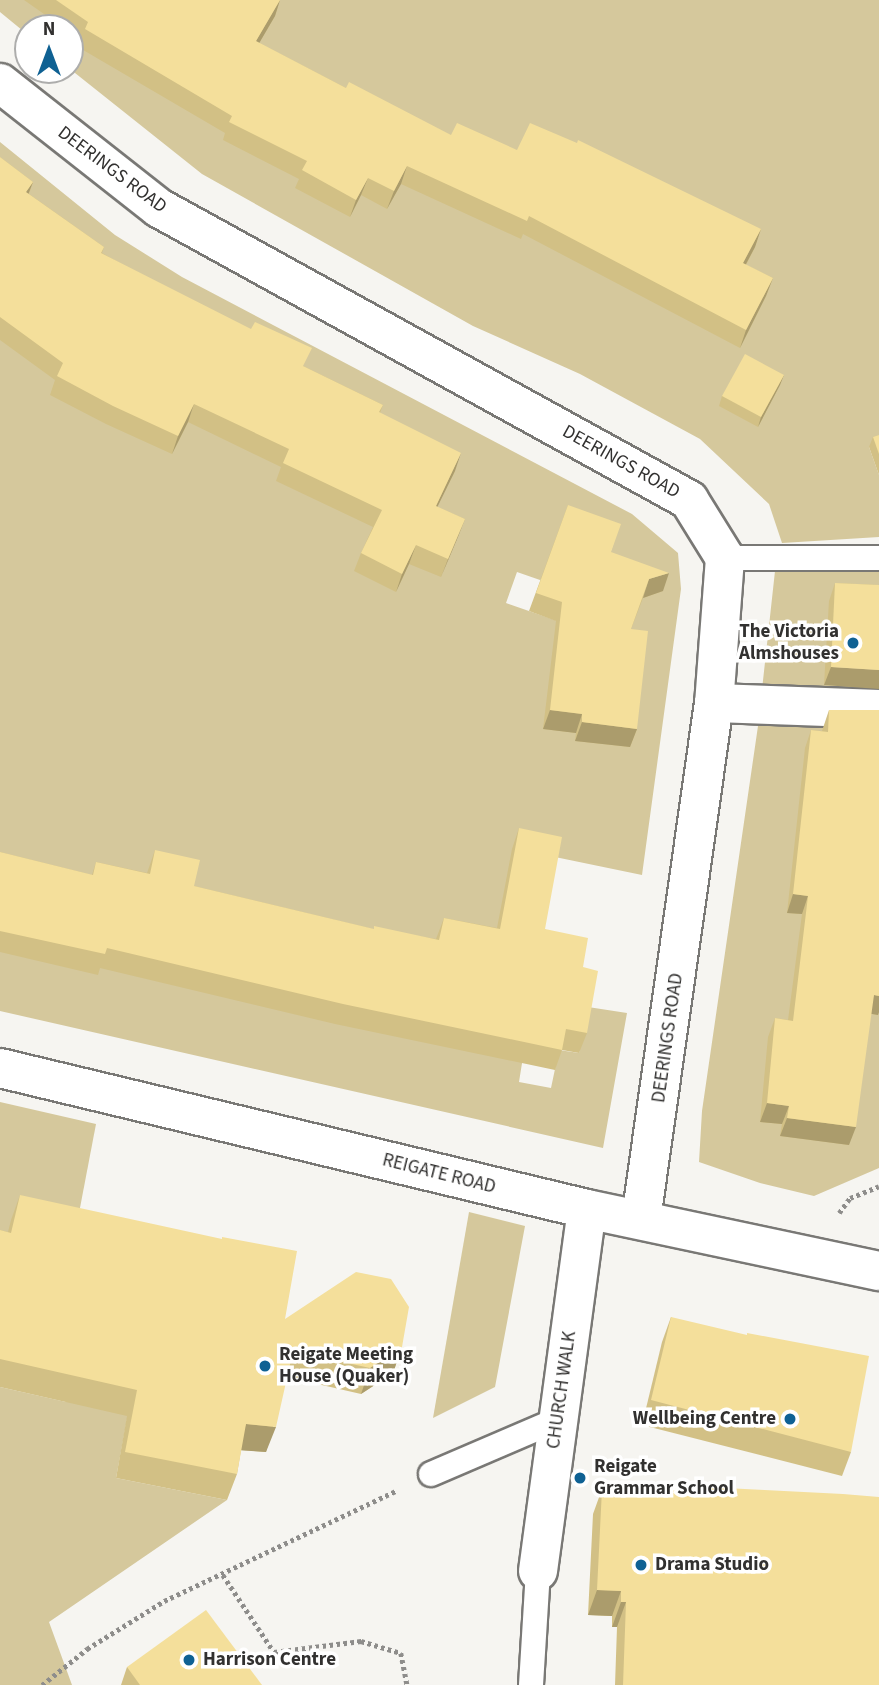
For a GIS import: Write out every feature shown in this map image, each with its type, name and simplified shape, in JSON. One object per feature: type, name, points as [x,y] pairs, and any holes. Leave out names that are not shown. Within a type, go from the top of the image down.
[{"type":"street","name":"DEERINGS ROAD","points":[[0,83],[159,208],[689,500],[725,558],[714,703],[640,1219]]},
{"type":"street","points":[[714,703],[879,709]]},
{"type":"street","name":"REIGATE ROAD","points":[[0,1068],[587,1209],[879,1271]]},
{"type":"street","name":"CHURCH WALK","points":[[538,1571],[587,1209]]},
{"type":"lane","points":[[725,558],[879,558]]},
{"type":"lane","points":[[431,1474],[557,1420]]},
{"type":"lane","points":[[531,1685],[538,1571]]},
{"type":"path","points":[[42,1685],[87,1649],[163,1601],[223,1575],[431,1474]]},
{"type":"path","points":[[223,1575],[274,1652],[361,1640],[401,1653],[407,1685]]},
{"type":"shaded area","points":[[0,0],[879,0],[879,444],[869,447],[879,475],[879,537],[782,543],[769,504],[700,439],[580,374],[473,326],[202,174],[84,80],[84,14],[14,14],[14,24],[0,12]]},
{"type":"shaded area","points":[[0,142],[115,235],[182,277],[632,514],[678,553],[681,589],[642,875],[555,857],[519,1082],[551,1088],[559,1050],[579,1053],[588,1007],[627,1013],[603,1148],[0,1011]],"holes":[[[614,542],[604,571],[575,627],[506,603],[517,572],[540,580]]]},
{"type":"shaded area","points":[[879,570],[879,1168],[814,1196],[760,1183],[699,1162],[702,1111],[758,726],[775,571]]},
{"type":"shaded area","points":[[0,1102],[96,1124],[75,1234],[0,1267]]},
{"type":"shaded area","points":[[469,1212],[525,1226],[495,1387],[433,1418]]},
{"type":"shaded area","points":[[138,1360],[116,1478],[227,1500],[49,1622],[72,1685],[0,1685],[0,1387],[66,1402]]},
{"type":"building","points":[[56,0],[280,0],[256,41],[346,88],[349,82],[451,135],[457,123],[517,150],[530,123],[577,143],[578,140],[761,229],[743,263],[773,278],[746,330],[529,216],[527,221],[407,166],[394,191],[368,178],[356,200],[302,170],[307,161],[229,122],[232,116],[85,29],[88,22],[84,19],[84,14],[76,14]]},
{"type":"building","points":[[0,157],[33,182],[26,192],[104,247],[101,253],[251,329],[255,322],[312,348],[303,366],[383,405],[379,412],[461,453],[436,506],[465,519],[448,559],[416,545],[402,574],[361,553],[382,510],[283,463],[289,449],[194,404],[178,436],[57,376],[63,363],[0,317]]},
{"type":"building","points":[[745,354],[784,375],[761,417],[722,396]]},
{"type":"building","points":[[879,435],[879,454],[873,437]]},
{"type":"building","points":[[568,505],[621,524],[611,552],[669,573],[649,579],[631,629],[648,631],[637,729],[582,722],[582,714],[550,710],[562,602],[536,593]]},
{"type":"building","name":"The Victoria Almshouses","points":[[835,583],[879,585],[879,670],[831,667]]},
{"type":"building","points":[[829,710],[879,710],[879,996],[874,995],[856,1127],[787,1118],[789,1106],[767,1103],[775,1018],[793,1021],[808,896],[793,894],[811,730],[828,732]]},
{"type":"building","points":[[519,828],[562,837],[545,929],[588,938],[583,967],[598,971],[587,1033],[566,1029],[562,1050],[343,1004],[107,948],[105,954],[0,931],[0,852],[93,875],[96,862],[150,874],[155,850],[200,860],[194,886],[374,929],[374,926],[439,940],[444,918],[500,929]]},
{"type":"building","name":"Reigate Meeting House (Quaker)","points":[[20,1195],[222,1239],[297,1251],[285,1319],[356,1272],[391,1279],[409,1307],[402,1347],[370,1368],[293,1351],[276,1427],[246,1424],[237,1474],[125,1452],[137,1390],[0,1359],[0,1230],[11,1233]]},
{"type":"building","points":[[671,1317],[747,1335],[869,1356],[851,1452],[651,1400]]},
{"type":"building","points":[[627,1483],[879,1497],[879,1685],[623,1685],[626,1602],[621,1602],[621,1591],[597,1590],[602,1489],[627,1491]]},
{"type":"building","points":[[206,1610],[262,1685],[140,1685],[127,1667]]},
{"type":"place","name":"The Victoria Almshouses","points":[[853,643]]},
{"type":"place","name":"Reigate Meeting House (Quaker)","points":[[265,1366]]},
{"type":"place","name":"Wellbeing Centre","points":[[790,1419]]},
{"type":"place","name":"Reigate Grammar School","points":[[580,1478]]},
{"type":"place","name":"Drama Studio","points":[[641,1565]]},
{"type":"place","name":"Harrison Centre","points":[[189,1660]]}]
